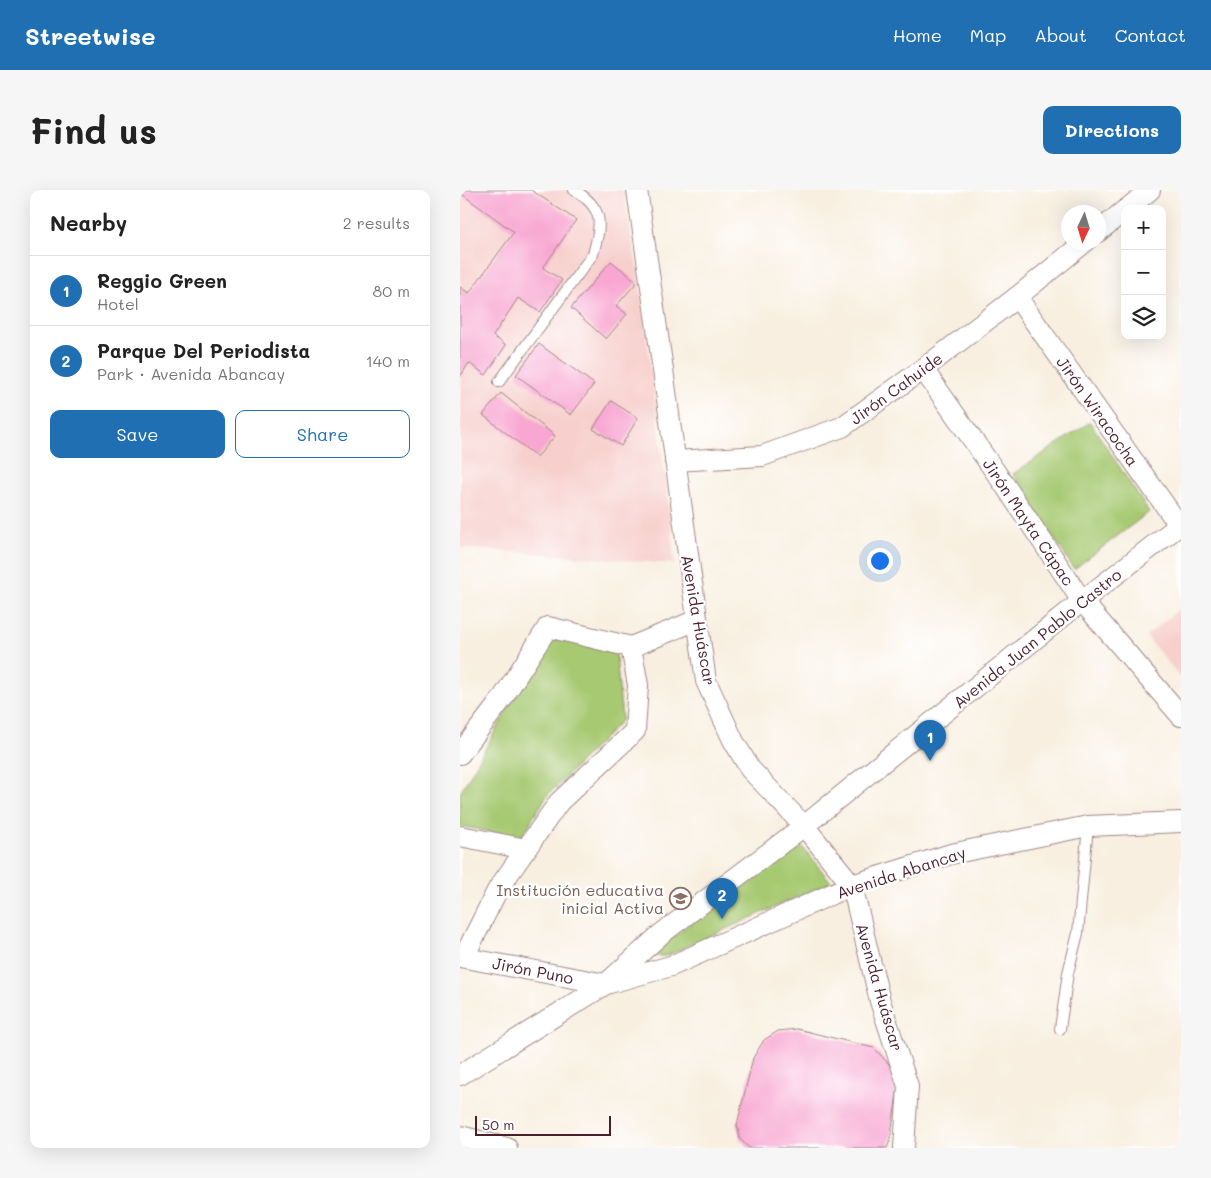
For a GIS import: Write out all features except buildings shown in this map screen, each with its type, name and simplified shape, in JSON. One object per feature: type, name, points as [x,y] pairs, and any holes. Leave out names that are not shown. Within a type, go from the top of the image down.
[{"type":"street","name":"Avenida Huáscar","points":[[637,190],[706,681],[732,740],[750,769],[804,826],[852,885],[880,1001],[908,1086],[904,1148]]},
{"type":"street","points":[[1132,205],[1150,190]]},
{"type":"street","points":[[1106,226],[1121,214]]},
{"type":"street","name":"Jirón Cahuide","points":[[675,461],[762,456],[842,427],[1017,297],[1075,250]]},
{"type":"street","name":"Jirón Wiracocha","points":[[1017,297],[1180,524]]},
{"type":"street","name":"Jirón Mayta Cápac","points":[[922,369],[1006,487],[1082,601],[1181,716]]},
{"type":"street","name":"Avenida Juan Pablo Castro","points":[[460,1075],[606,984],[661,934],[804,826],[1180,524]]},
{"type":"street","points":[[460,754],[502,699],[548,627],[631,647],[697,620]]},
{"type":"street","points":[[462,957],[498,889],[559,802],[634,731],[638,685],[631,647]]},
{"type":"street","name":"Avenida Abancay","points":[[606,984],[671,966],[852,885],[951,854],[1088,826],[1181,822]]},
{"type":"street","points":[[460,836],[526,849]]},
{"type":"street","name":"Jirón Puno","points":[[462,957],[606,984]]},
{"type":"street","points":[[460,1136],[507,1148]]},
{"type":"lane","points":[[499,382],[593,254],[600,222],[595,209],[586,197],[574,190]]},
{"type":"lane","points":[[1060,1029],[1068,973],[1078,934],[1088,826]]},
{"type":"shaded area","points":[[460,190],[623,190],[638,273],[675,564],[460,548]]},
{"type":"shaded area","points":[[1181,608],[1181,678],[1146,636]]},
{"type":"green space","points":[[1090,422],[1149,512],[1074,569],[1013,474]]},
{"type":"green space","points":[[547,640],[570,641],[616,654],[622,720],[546,797],[521,838],[460,826],[460,793]]},
{"type":"green space","points":[[795,838],[831,882],[666,956],[650,956]]},
{"type":"place","name":"Reggio Green","points":[[930,761]]},
{"type":"place","name":"Institución educativa inicial Activa","points":[[680,898]]},
{"type":"place","name":"Parque Del Periodista","points":[[722,919]]}]
